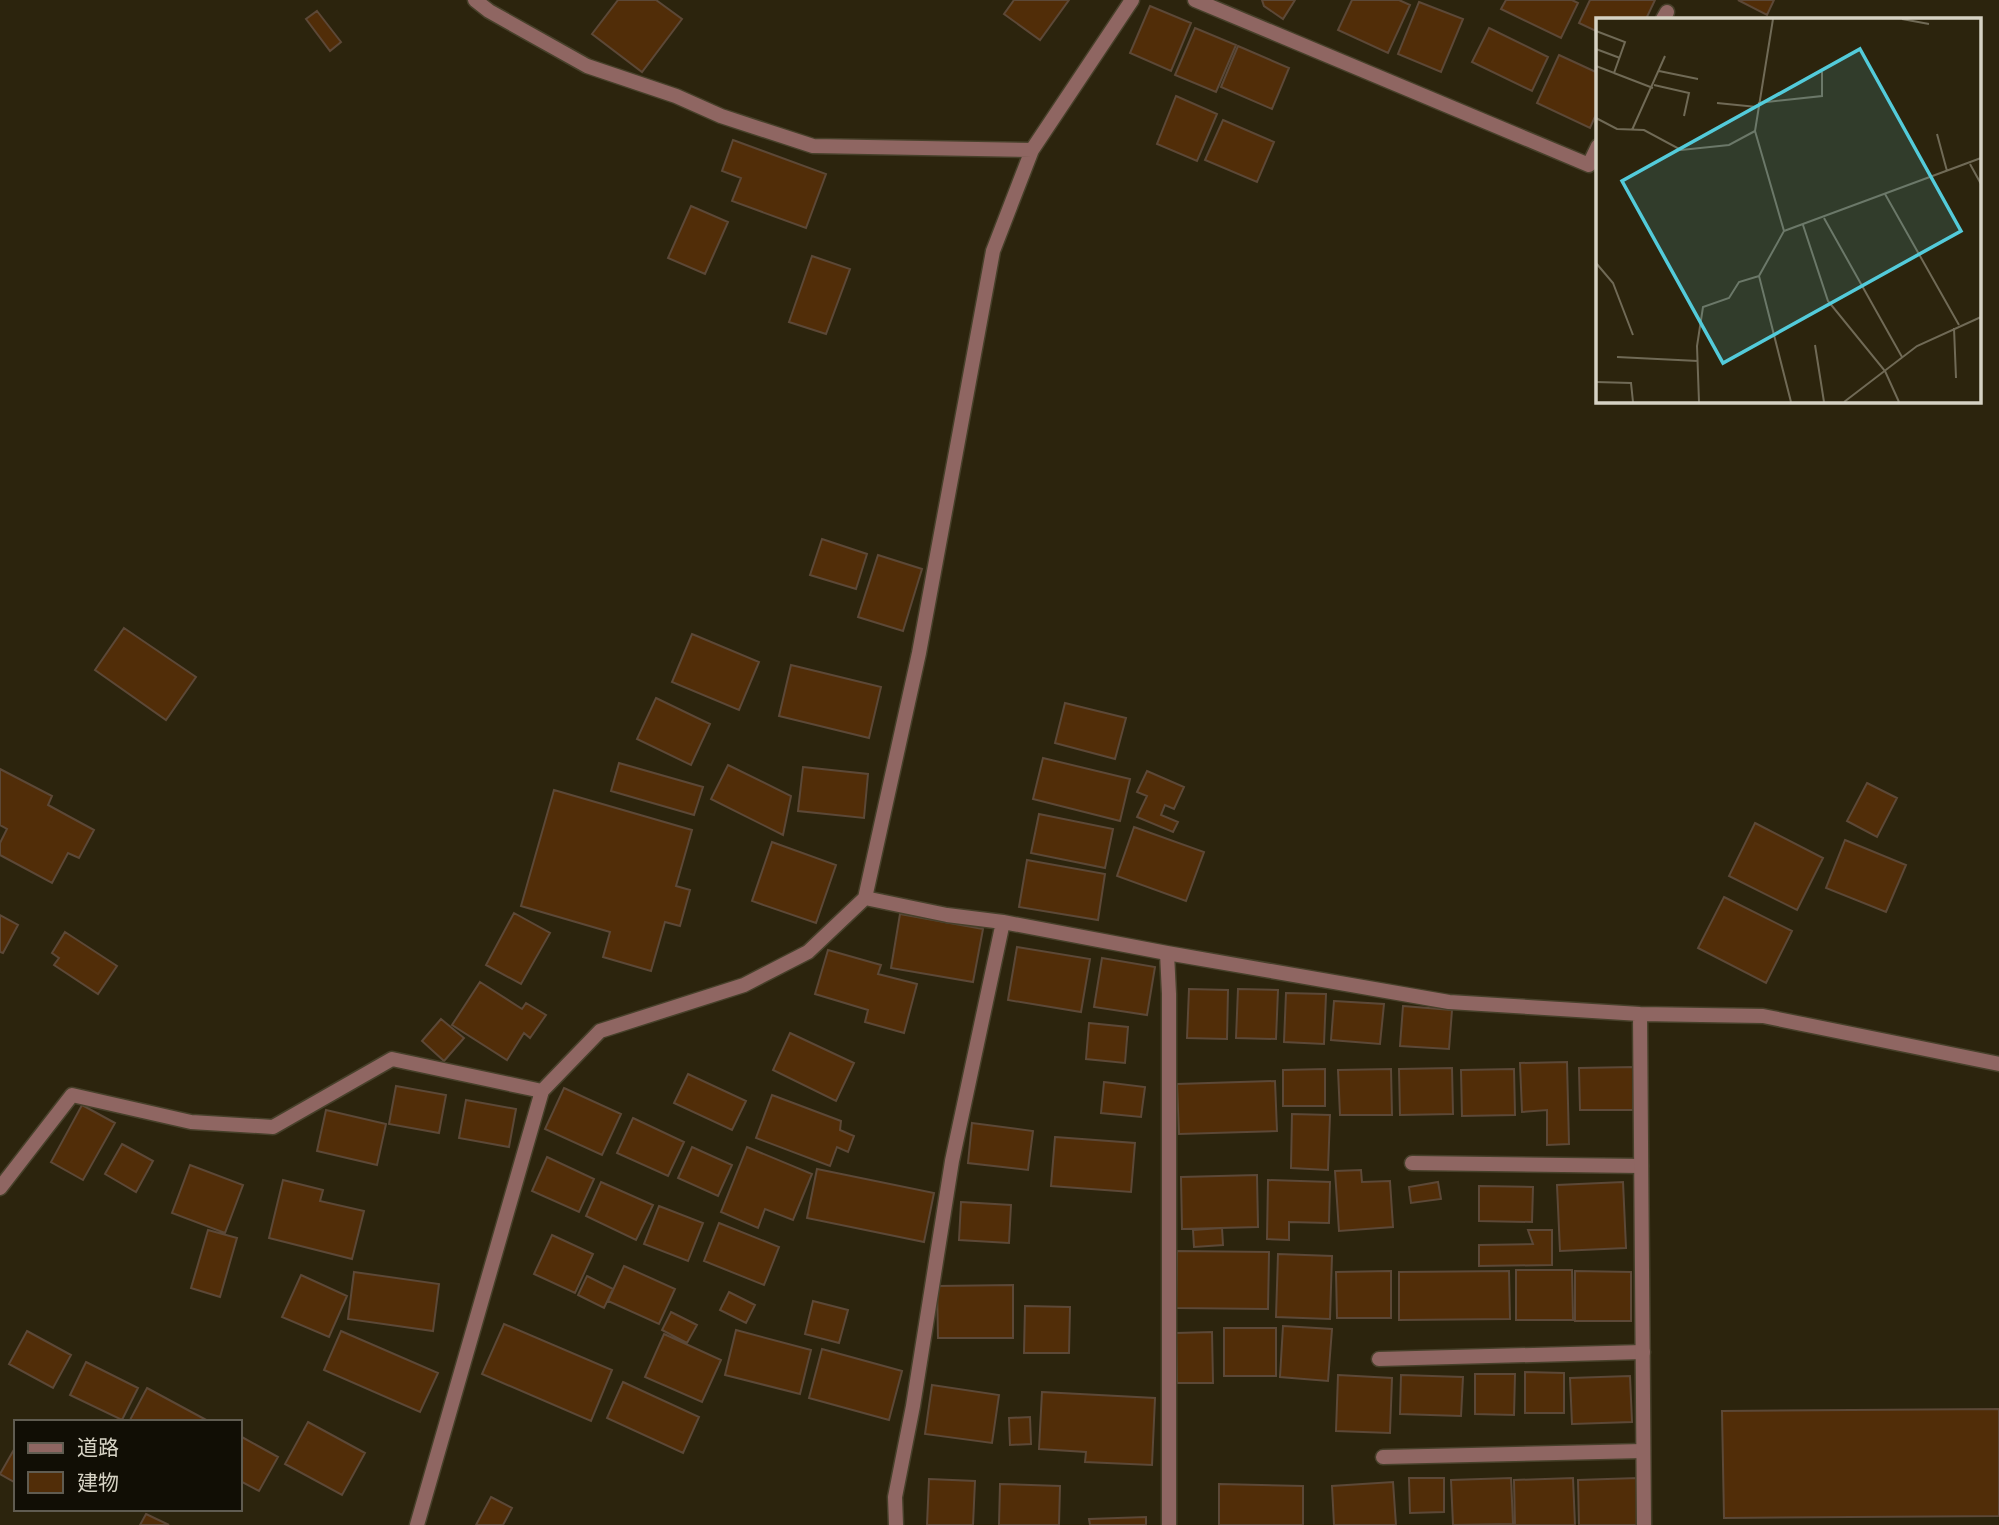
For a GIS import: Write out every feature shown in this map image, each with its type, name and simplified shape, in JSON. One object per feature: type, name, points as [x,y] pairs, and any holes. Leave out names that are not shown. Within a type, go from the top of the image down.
[{"type":"street","points":[[475,0],[489,11],[587,66],[676,96],[721,116],[813,146],[1032,150]]},
{"type":"street","points":[[1195,0],[1589,165],[1596,150]]},
{"type":"street","points":[[417,1525],[542,1091],[600,1031],[744,985],[808,952],[865,898],[919,653],[993,251],[1032,150],[1128,1]]},
{"type":"street","points":[[865,898],[947,915],[1003,922],[1449,1002],[1640,1014],[1763,1016],[1999,1064]]},
{"type":"street","points":[[896,1525],[895,1497],[913,1406],[952,1161],[1003,922]]},
{"type":"street","points":[[1167,953],[1169,1525]]},
{"type":"street","points":[[1640,1014],[1644,1525]]},
{"type":"street","points":[[0,1188],[72,1095],[191,1122],[273,1127],[392,1059],[542,1091]]},
{"type":"street","points":[[1412,1163],[1641,1166]]},
{"type":"street","points":[[1379,1359],[1643,1352]]},
{"type":"street","points":[[1383,1457],[1643,1451]]},
{"type":"building","points":[[618,0],[656,0],[682,19],[642,72],[592,34]]},
{"type":"building","points":[[1014,0],[1069,0],[1040,40],[1004,14]]},
{"type":"building","points":[[1262,0],[1295,0],[1283,19],[1264,6]]},
{"type":"building","points":[[1352,0],[1399,0],[1410,5],[1388,53],[1338,30]]},
{"type":"building","points":[[1506,0],[1572,0],[1578,3],[1561,38],[1501,9]]},
{"type":"building","points":[[1590,0],[1655,0],[1646,18],[1596,18],[1596,31],[1579,23]]},
{"type":"building","points":[[1738,0],[1774,0],[1767,15]]},
{"type":"building","points":[[1419,2],[1463,19],[1441,72],[1398,54]]},
{"type":"building","points":[[1150,6],[1191,23],[1171,71],[1130,53]]},
{"type":"building","points":[[317,11],[341,42],[330,51],[306,19]]},
{"type":"building","points":[[1195,28],[1236,45],[1216,92],[1175,75]]},
{"type":"building","points":[[1489,28],[1548,57],[1532,91],[1472,62]]},
{"type":"building","points":[[1238,46],[1289,68],[1272,109],[1221,87]]},
{"type":"building","points":[[1559,55],[1596,72],[1596,114],[1590,128],[1537,103]]},
{"type":"building","points":[[1176,96],[1217,114],[1197,161],[1157,144]]},
{"type":"building","points":[[1223,120],[1274,142],[1257,182],[1205,160]]},
{"type":"building","points":[[733,140],[826,174],[806,228],[732,201],[741,178],[722,171]]},
{"type":"building","points":[[691,206],[728,222],[705,274],[668,258]]},
{"type":"building","points":[[812,256],[850,269],[826,334],[789,322]]},
{"type":"building","points":[[822,539],[867,554],[856,589],[810,575]]},
{"type":"building","points":[[878,555],[922,569],[903,631],[858,617]]},
{"type":"building","points":[[124,628],[196,677],[166,720],[95,670]]},
{"type":"building","points":[[692,634],[759,662],[739,710],[672,682]]},
{"type":"building","points":[[791,665],[881,687],[869,738],[779,716]]},
{"type":"building","points":[[656,698],[710,724],[691,765],[637,739]]},
{"type":"building","points":[[1065,703],[1126,718],[1115,759],[1055,743]]},
{"type":"building","points":[[1043,758],[1130,779],[1120,821],[1033,799]]},
{"type":"building","points":[[619,763],[703,787],[694,815],[611,791]]},
{"type":"building","points":[[728,765],[791,796],[783,835],[711,799]]},
{"type":"building","points":[[803,767],[868,774],[864,818],[798,811]]},
{"type":"building","points":[[0,769],[52,796],[48,805],[94,830],[79,858],[68,853],[52,883],[0,855],[0,843],[7,829],[0,825]]},
{"type":"building","points":[[1147,771],[1184,787],[1174,809],[1165,805],[1161,815],[1178,822],[1173,832],[1137,817],[1147,796],[1137,792]]},
{"type":"building","points":[[1867,783],[1897,798],[1877,837],[1847,821]]},
{"type":"building","points":[[554,790],[692,830],[676,886],[690,890],[680,926],[665,922],[651,971],[603,957],[610,932],[521,906]]},
{"type":"building","points":[[1039,814],[1113,829],[1105,868],[1031,853]]},
{"type":"building","points":[[1755,823],[1823,858],[1797,910],[1729,876]]},
{"type":"building","points":[[1134,827],[1204,852],[1186,901],[1117,876]]},
{"type":"building","points":[[1845,840],[1906,865],[1886,912],[1826,888]]},
{"type":"building","points":[[772,842],[836,865],[816,923],[752,901]]},
{"type":"building","points":[[1027,860],[1105,874],[1098,920],[1019,907]]},
{"type":"building","points":[[1724,897],[1792,931],[1766,983],[1698,948]]},
{"type":"building","points":[[514,913],[550,933],[521,984],[486,965]]},
{"type":"building","points":[[900,914],[983,929],[973,982],[891,968]]},
{"type":"building","points":[[0,915],[18,925],[3,953],[0,952]]},
{"type":"building","points":[[65,932],[117,966],[98,994],[54,965],[59,958],[52,953]]},
{"type":"building","points":[[1017,947],[1090,959],[1081,1012],[1008,1000]]},
{"type":"building","points":[[828,950],[881,965],[878,974],[917,984],[904,1033],[865,1022],[868,1010],[815,994]]},
{"type":"building","points":[[1102,958],[1155,967],[1147,1015],[1094,1007]]},
{"type":"building","points":[[480,982],[522,1009],[526,1003],[546,1015],[530,1038],[524,1033],[507,1060],[452,1025]]},
{"type":"building","points":[[1189,989],[1228,990],[1227,1039],[1187,1038]]},
{"type":"building","points":[[1238,989],[1278,990],[1276,1039],[1236,1038]]},
{"type":"building","points":[[1286,993],[1326,994],[1324,1044],[1284,1042]]},
{"type":"building","points":[[1334,1001],[1384,1004],[1380,1044],[1331,1040]]},
{"type":"building","points":[[1403,1006],[1452,1010],[1449,1049],[1400,1046]]},
{"type":"building","points":[[441,1019],[464,1038],[444,1061],[422,1041]]},
{"type":"building","points":[[1089,1023],[1128,1027],[1125,1063],[1086,1059]]},
{"type":"building","points":[[790,1033],[854,1063],[836,1101],[773,1070]]},
{"type":"building","points":[[1567,1062],[1569,1144],[1547,1145],[1547,1110],[1522,1112],[1520,1063]]},
{"type":"building","points":[[1633,1067],[1633,1110],[1580,1110],[1579,1068]]},
{"type":"building","points":[[1452,1068],[1453,1114],[1400,1115],[1399,1069]]},
{"type":"building","points":[[1325,1069],[1325,1106],[1283,1106],[1283,1070]]},
{"type":"building","points":[[1391,1069],[1392,1115],[1340,1115],[1338,1070]]},
{"type":"building","points":[[1514,1069],[1515,1115],[1462,1116],[1461,1070]]},
{"type":"building","points":[[688,1074],[746,1101],[732,1130],[674,1103]]},
{"type":"building","points":[[1275,1081],[1277,1131],[1179,1134],[1177,1084]]},
{"type":"building","points":[[1104,1082],[1145,1087],[1141,1117],[1101,1113]]},
{"type":"building","points":[[396,1086],[446,1095],[439,1133],[389,1124]]},
{"type":"building","points":[[564,1088],[621,1114],[602,1155],[545,1129]]},
{"type":"building","points":[[772,1095],[841,1121],[840,1130],[854,1136],[848,1152],[837,1147],[830,1166],[756,1138]]},
{"type":"building","points":[[466,1100],[516,1109],[509,1147],[459,1138]]},
{"type":"building","points":[[82,1105],[115,1123],[83,1180],[51,1162]]},
{"type":"building","points":[[326,1110],[386,1124],[377,1165],[317,1151]]},
{"type":"building","points":[[1292,1114],[1330,1115],[1328,1170],[1291,1168]]},
{"type":"building","points":[[633,1118],[684,1142],[668,1176],[617,1153]]},
{"type":"building","points":[[972,1123],[1033,1131],[1028,1170],[968,1163]]},
{"type":"building","points":[[1055,1137],[1135,1143],[1131,1192],[1051,1186]]},
{"type":"building","points":[[122,1144],[153,1161],[136,1192],[105,1174]]},
{"type":"building","points":[[692,1147],[732,1165],[718,1196],[678,1178]]},
{"type":"building","points":[[747,1147],[812,1174],[793,1220],[765,1209],[758,1228],[721,1212]]},
{"type":"building","points":[[547,1157],[594,1179],[579,1212],[532,1191]]},
{"type":"building","points":[[190,1165],[243,1185],[225,1233],[172,1213]]},
{"type":"building","points":[[817,1169],[934,1193],[924,1242],[807,1218]]},
{"type":"building","points":[[1361,1170],[1362,1182],[1390,1181],[1393,1227],[1339,1231],[1335,1171]]},
{"type":"building","points":[[1257,1175],[1258,1227],[1182,1229],[1181,1177]]},
{"type":"building","points":[[283,1180],[323,1190],[320,1201],[364,1211],[352,1259],[269,1238]]},
{"type":"building","points":[[1268,1180],[1330,1182],[1329,1223],[1289,1222],[1289,1240],[1267,1239]]},
{"type":"building","points":[[601,1182],[653,1205],[636,1240],[586,1216]]},
{"type":"building","points":[[1438,1182],[1441,1199],[1411,1203],[1409,1187]]},
{"type":"building","points":[[1623,1182],[1626,1248],[1560,1251],[1557,1185]]},
{"type":"building","points":[[1479,1186],[1533,1187],[1532,1222],[1479,1221]]},
{"type":"building","points":[[961,1202],[1011,1205],[1009,1243],[959,1240]]},
{"type":"building","points":[[659,1206],[703,1223],[688,1261],[644,1244]]},
{"type":"building","points":[[719,1223],[779,1247],[764,1285],[704,1261]]},
{"type":"building","points":[[1222,1228],[1223,1245],[1194,1247],[1193,1230]]},
{"type":"building","points":[[208,1230],[237,1238],[220,1297],[191,1288]]},
{"type":"building","points":[[1528,1230],[1552,1230],[1552,1265],[1479,1266],[1479,1245],[1533,1244]]},
{"type":"building","points":[[552,1235],[593,1254],[575,1293],[534,1274]]},
{"type":"building","points":[[1177,1251],[1269,1252],[1268,1309],[1176,1308]]},
{"type":"building","points":[[1278,1254],[1332,1256],[1330,1319],[1276,1317]]},
{"type":"building","points":[[624,1266],[675,1289],[659,1324],[608,1301]]},
{"type":"building","points":[[1516,1270],[1572,1270],[1573,1320],[1516,1320]]},
{"type":"building","points":[[1391,1271],[1391,1318],[1337,1318],[1336,1272]]},
{"type":"building","points":[[1509,1271],[1510,1319],[1399,1320],[1399,1272]]},
{"type":"building","points":[[1575,1271],[1631,1272],[1631,1321],[1575,1321]]},
{"type":"building","points":[[354,1272],[439,1284],[433,1331],[348,1319]]},
{"type":"building","points":[[301,1275],[347,1296],[329,1337],[282,1317]]},
{"type":"building","points":[[587,1276],[613,1289],[604,1308],[578,1295]]},
{"type":"building","points":[[1013,1285],[1013,1338],[938,1338],[937,1286]]},
{"type":"building","points":[[729,1292],[755,1305],[746,1323],[720,1310]]},
{"type":"building","points":[[813,1301],[848,1310],[839,1343],[805,1334]]},
{"type":"building","points":[[1025,1306],[1070,1307],[1069,1353],[1024,1353]]},
{"type":"building","points":[[671,1312],[697,1325],[687,1343],[662,1330]]},
{"type":"building","points":[[504,1324],[612,1370],[591,1421],[482,1374]]},
{"type":"building","points":[[1283,1326],[1332,1329],[1328,1381],[1280,1377]]},
{"type":"building","points":[[1224,1328],[1276,1328],[1276,1376],[1224,1376]]},
{"type":"building","points":[[736,1330],[811,1350],[800,1394],[725,1375]]},
{"type":"building","points":[[27,1331],[71,1355],[53,1388],[9,1364]]},
{"type":"building","points":[[341,1331],[438,1373],[420,1412],[324,1370]]},
{"type":"building","points":[[1212,1332],[1213,1383],[1177,1383],[1176,1333]]},
{"type":"building","points":[[664,1334],[721,1360],[702,1402],[645,1377]]},
{"type":"building","points":[[822,1349],[902,1371],[889,1420],[809,1398]]},
{"type":"building","points":[[86,1362],[138,1388],[122,1420],[70,1395]]},
{"type":"building","points":[[1525,1372],[1564,1373],[1564,1413],[1525,1413]]},
{"type":"building","points":[[1475,1374],[1515,1374],[1514,1415],[1475,1414]]},
{"type":"building","points":[[1338,1375],[1392,1378],[1390,1433],[1336,1431]]},
{"type":"building","points":[[1401,1375],[1463,1377],[1461,1416],[1400,1414]]},
{"type":"building","points":[[1630,1376],[1632,1422],[1572,1424],[1570,1378]]},
{"type":"building","points":[[623,1382],[699,1417],[683,1453],[607,1418]]},
{"type":"building","points":[[932,1385],[999,1395],[992,1443],[925,1434]]},
{"type":"building","points":[[147,1388],[206,1420],[130,1420]]},
{"type":"building","points":[[1042,1392],[1155,1398],[1152,1465],[1085,1462],[1086,1452],[1039,1449]]},
{"type":"building","points":[[1999,1409],[1999,1516],[1724,1518],[1722,1411]]},
{"type":"building","points":[[1030,1417],[1031,1444],[1010,1445],[1009,1418]]},
{"type":"building","points":[[308,1422],[365,1453],[342,1495],[285,1464]]},
{"type":"building","points":[[242,1437],[278,1457],[259,1491],[242,1482]]},
{"type":"building","points":[[14,1450],[14,1482],[0,1474]]},
{"type":"building","points":[[1409,1478],[1444,1478],[1444,1512],[1410,1513]]},
{"type":"building","points":[[1511,1478],[1513,1524],[1453,1525],[1451,1480]]},
{"type":"building","points":[[1573,1478],[1575,1525],[1515,1525],[1514,1480]]},
{"type":"building","points":[[1637,1478],[1639,1525],[1579,1525],[1578,1480]]},
{"type":"building","points":[[929,1479],[975,1481],[973,1525],[927,1525]]},
{"type":"building","points":[[1393,1482],[1396,1525],[1334,1525],[1332,1486]]},
{"type":"building","points":[[1000,1484],[1060,1486],[1059,1525],[999,1525]]},
{"type":"building","points":[[1219,1484],[1303,1486],[1303,1525],[1219,1525]]},
{"type":"building","points":[[491,1497],[512,1508],[503,1525],[476,1525]]},
{"type":"building","points":[[146,1514],[169,1525],[140,1525]]},
{"type":"building","points":[[1146,1517],[1146,1525],[1090,1525],[1089,1519]]}]
